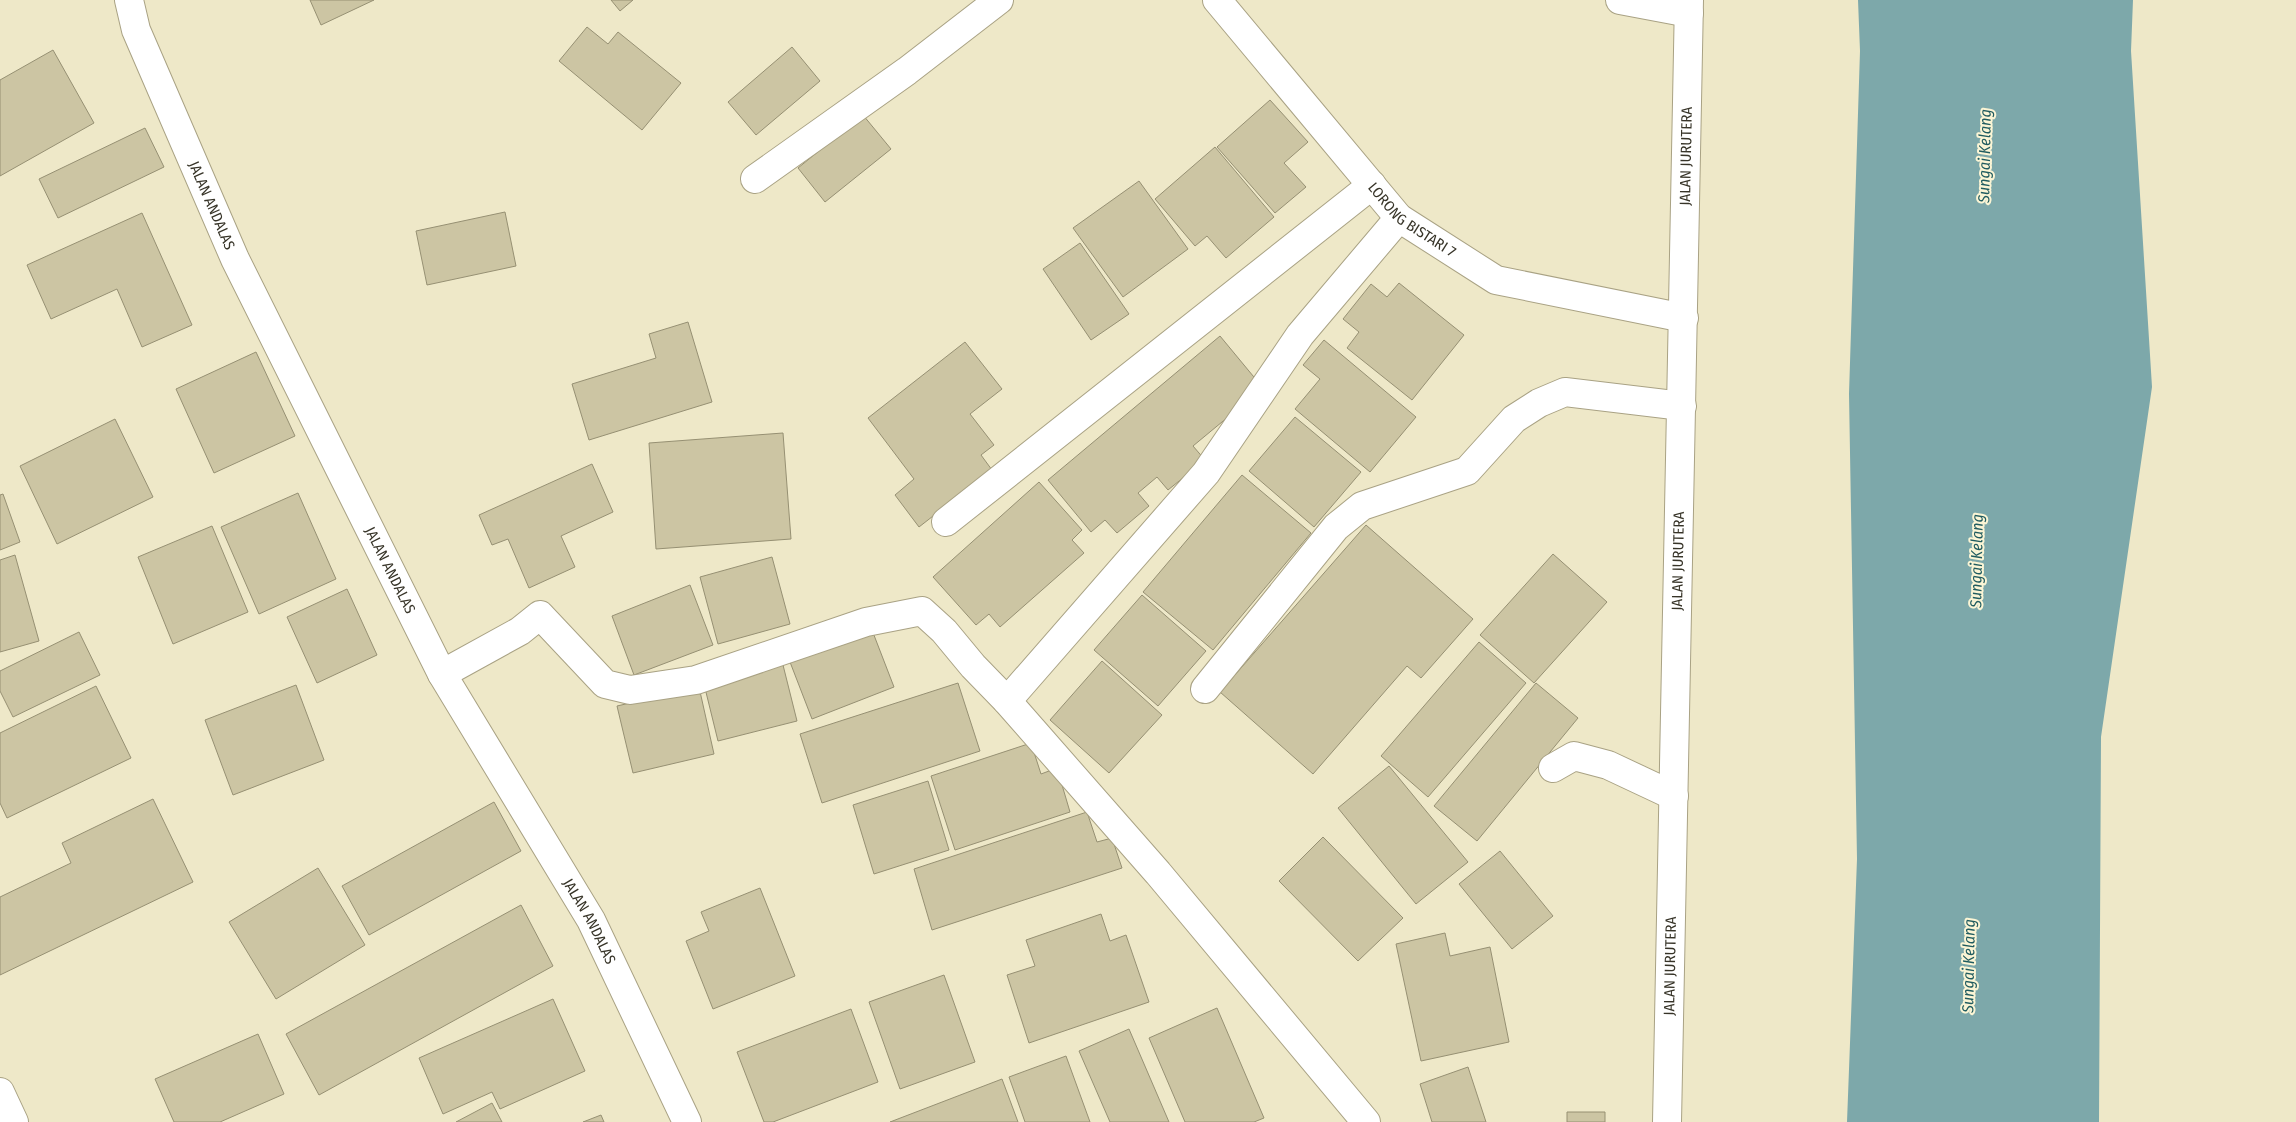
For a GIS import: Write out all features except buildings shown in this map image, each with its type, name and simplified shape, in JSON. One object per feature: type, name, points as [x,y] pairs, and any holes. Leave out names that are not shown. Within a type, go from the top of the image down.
[{"type":"street","name":"JALAN ANDALAS","points":[[129,0],[136,30],[235,259],[442,674],[591,920],[687,1122]]},
{"type":"street","points":[[755,178],[907,71],[999,0]]},
{"type":"street","name":"LORONG BISTARI 7","points":[[1217,0],[1399,218],[1496,280],[1684,318]]},
{"type":"street","points":[[1620,0],[1689,6]]},
{"type":"street","name":"JALAN JURUTERA","points":[[1667,1122],[1689,6]]},
{"type":"street","points":[[946,522],[1372,185]]},
{"type":"street","points":[[1006,701],[1206,472],[1300,335],[1399,218]]},
{"type":"street","points":[[1205,689],[1336,527],[1362,506],[1467,471],[1514,420],[1538,403],[1565,392],[1682,406]]},
{"type":"street","points":[[442,674],[520,630],[540,615],[606,684],[630,690],[696,680],[866,622],[922,612],[944,631],[1158,873],[1366,1122]]},
{"type":"street","points":[[1553,768],[1574,756],[1608,765],[1674,796]]},
{"type":"street","points":[[0,1092],[14,1122]]},
{"type":"water","name":"Sungai Kelang","points":[[1858,0],[2133,0],[2131,51],[2152,387],[2101,737],[2099,1122],[1847,1122],[1857,859],[1849,394],[1860,51]]}]
